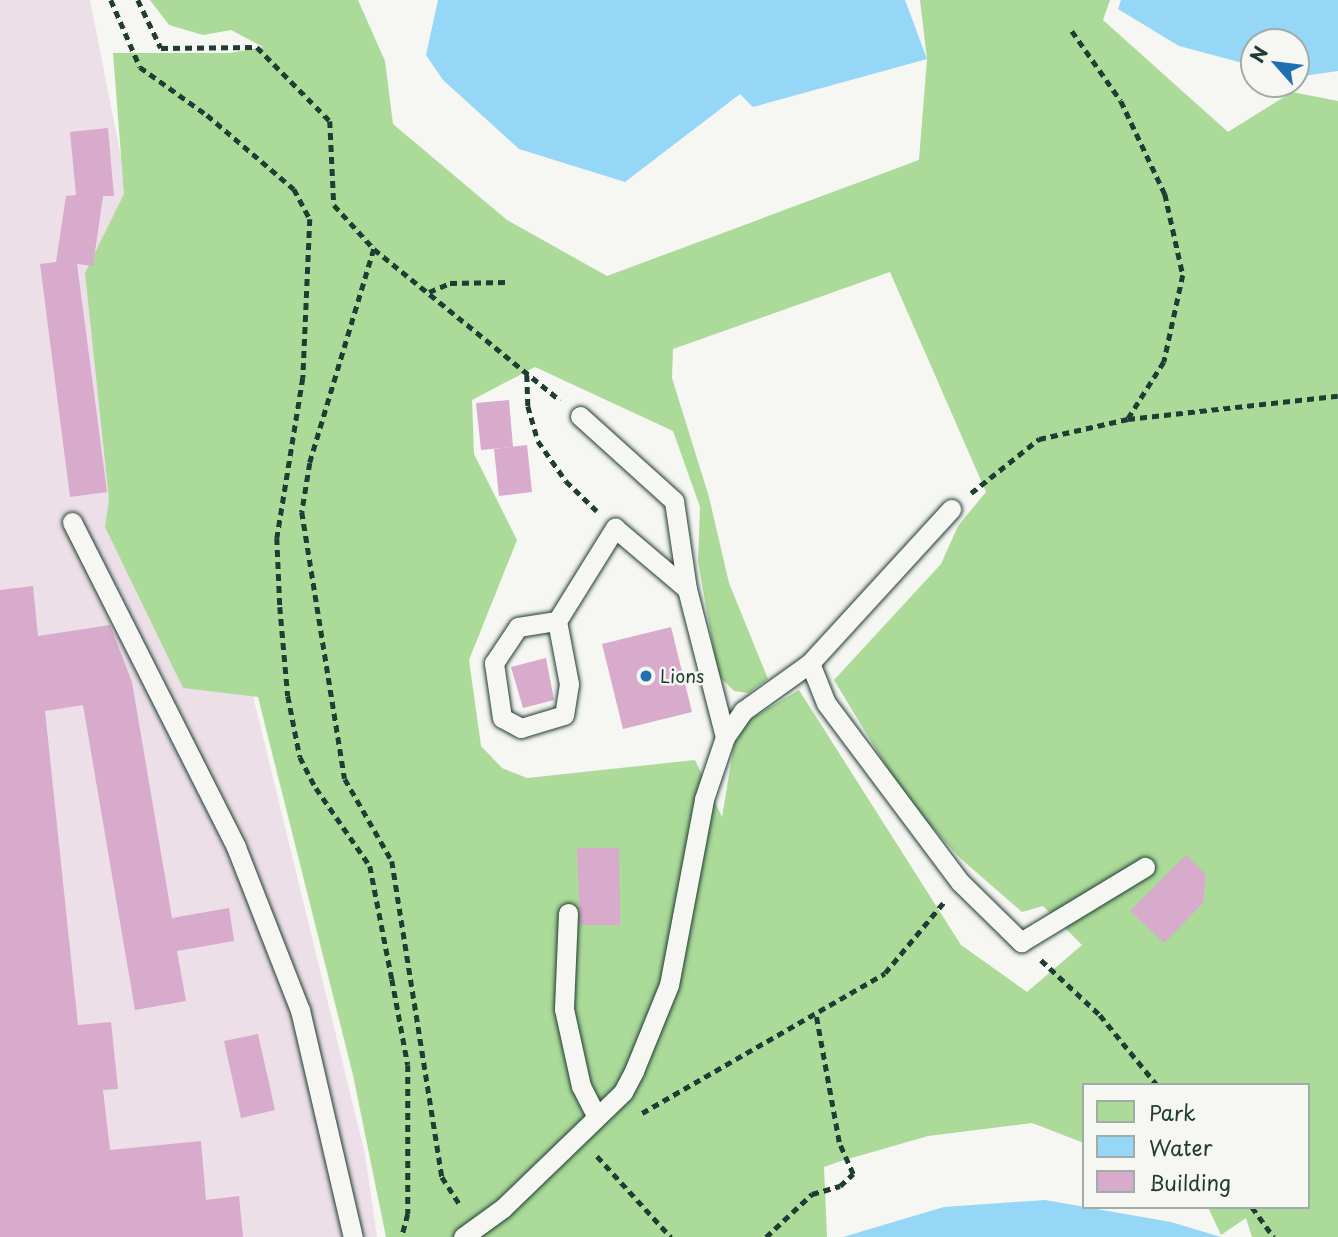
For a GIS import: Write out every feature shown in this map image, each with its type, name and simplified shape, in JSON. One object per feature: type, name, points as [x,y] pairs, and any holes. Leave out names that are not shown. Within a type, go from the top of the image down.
[{"type":"lane","points":[[580,415],[674,501],[687,590],[725,737]]},
{"type":"lane","points":[[469,1233],[503,1208],[623,1092],[670,985],[704,799],[725,737],[743,711],[810,663],[951,509]]},
{"type":"lane","points":[[72,522],[236,846],[286,972],[300,1010],[353,1237]]},
{"type":"lane","points":[[557,621],[518,627],[494,663],[502,718],[521,728],[564,715],[569,684],[557,621],[615,528],[687,590]]},
{"type":"lane","points":[[810,663],[826,703],[960,882],[1021,942],[1146,867]]},
{"type":"lane","points":[[568,913],[564,1009],[581,1086],[596,1116]]},
{"type":"path","points":[[111,0],[140,67],[207,115],[294,188],[310,219],[303,378],[277,538],[288,696],[298,747],[310,779],[370,866],[408,1065],[408,1214],[402,1237]]},
{"type":"path","points":[[138,0],[162,48],[257,47],[330,121],[334,205],[374,249],[580,415]]},
{"type":"path","points":[[1072,31],[1121,101],[1165,194],[1183,275],[1164,362],[1128,419]]},
{"type":"path","points":[[374,249],[310,463],[302,512],[345,779],[392,862],[442,1177],[469,1233]]},
{"type":"path","points":[[428,292],[450,283],[507,282]]},
{"type":"path","points":[[527,374],[528,406],[538,441],[566,481],[615,528]]},
{"type":"path","points":[[951,509],[1039,439],[1128,419],[1338,396]]},
{"type":"path","points":[[632,1122],[885,973],[960,882]]},
{"type":"path","points":[[1021,942],[1100,1016],[1155,1083]]},
{"type":"path","points":[[766,1237],[812,1194],[840,1186],[852,1174],[839,1142],[816,1016]]},
{"type":"path","points":[[587,1165],[606,1147]]},
{"type":"path","points":[[597,1156],[671,1237]]},
{"type":"path","points":[[1254,1209],[1275,1237]]},
{"type":"shaded area","points":[[0,0],[90,0],[120,152],[365,1154],[377,1237],[0,1237]]},
{"type":"green space","points":[[150,0],[358,0],[385,61],[393,124],[507,220],[607,276],[919,160],[927,59],[920,0],[1110,0],[1103,20],[1228,132],[1282,98],[1310,98],[1310,96],[1338,101],[1338,1237],[1252,1237],[1246,1218],[1221,1235],[1209,1209],[1310,1209],[1310,1083],[1082,1083],[1082,1142],[1032,1123],[928,1136],[824,1167],[827,1237],[386,1237],[353,1075],[258,697],[183,688],[105,527],[109,499],[85,273],[124,194],[113,53],[230,53],[263,47],[231,30],[203,35],[169,25]],"holes":[[[890,272],[986,492],[958,526],[941,564],[834,680],[906,799],[960,858],[1022,912],[1043,906],[1082,945],[1027,992],[961,945],[799,690],[737,727],[722,817],[695,760],[527,778],[502,768],[481,746],[469,660],[517,540],[474,454],[472,400],[535,367],[673,431],[700,507],[698,561],[718,675],[734,691],[748,693],[768,679],[729,583],[709,497],[672,378],[673,349]]]},
{"type":"water","points":[[438,0],[905,0],[927,59],[753,107],[740,94],[625,182],[519,149],[443,80],[426,55]]},
{"type":"water","points":[[1121,0],[1338,0],[1338,71],[1310,75],[1310,28],[1240,28],[1240,62],[1179,46],[1118,9]]},
{"type":"water","points":[[1045,1200],[1082,1206],[1082,1209],[1097,1209],[1171,1222],[1221,1237],[843,1237],[944,1207]]},
{"type":"building","points":[[108,128],[114,196],[103,196],[93,266],[77,264],[107,492],[70,497],[40,264],[56,262],[66,196],[76,195],[70,132]]},
{"type":"building","points":[[509,400],[513,447],[481,450],[476,403]]},
{"type":"building","points":[[527,445],[532,492],[499,496],[494,449]]},
{"type":"building","points":[[33,586],[38,636],[110,625],[132,682],[172,918],[229,908],[234,941],[177,951],[186,1001],[135,1010],[83,705],[45,711],[78,1025],[111,1022],[118,1089],[103,1090],[110,1150],[201,1141],[206,1200],[239,1196],[243,1237],[0,1237],[0,590]]},
{"type":"building","name":"Lions","points":[[671,627],[692,712],[623,729],[602,644]]},
{"type":"building","points":[[546,658],[554,700],[523,708],[511,667]]},
{"type":"building","points":[[577,848],[619,848],[620,925],[580,925]]},
{"type":"building","points":[[1186,855],[1206,875],[1203,903],[1164,943],[1130,911]]},
{"type":"building","points":[[258,1034],[275,1110],[241,1118],[224,1041]]},
{"type":"place","name":"Lions","points":[[646,676]]}]
